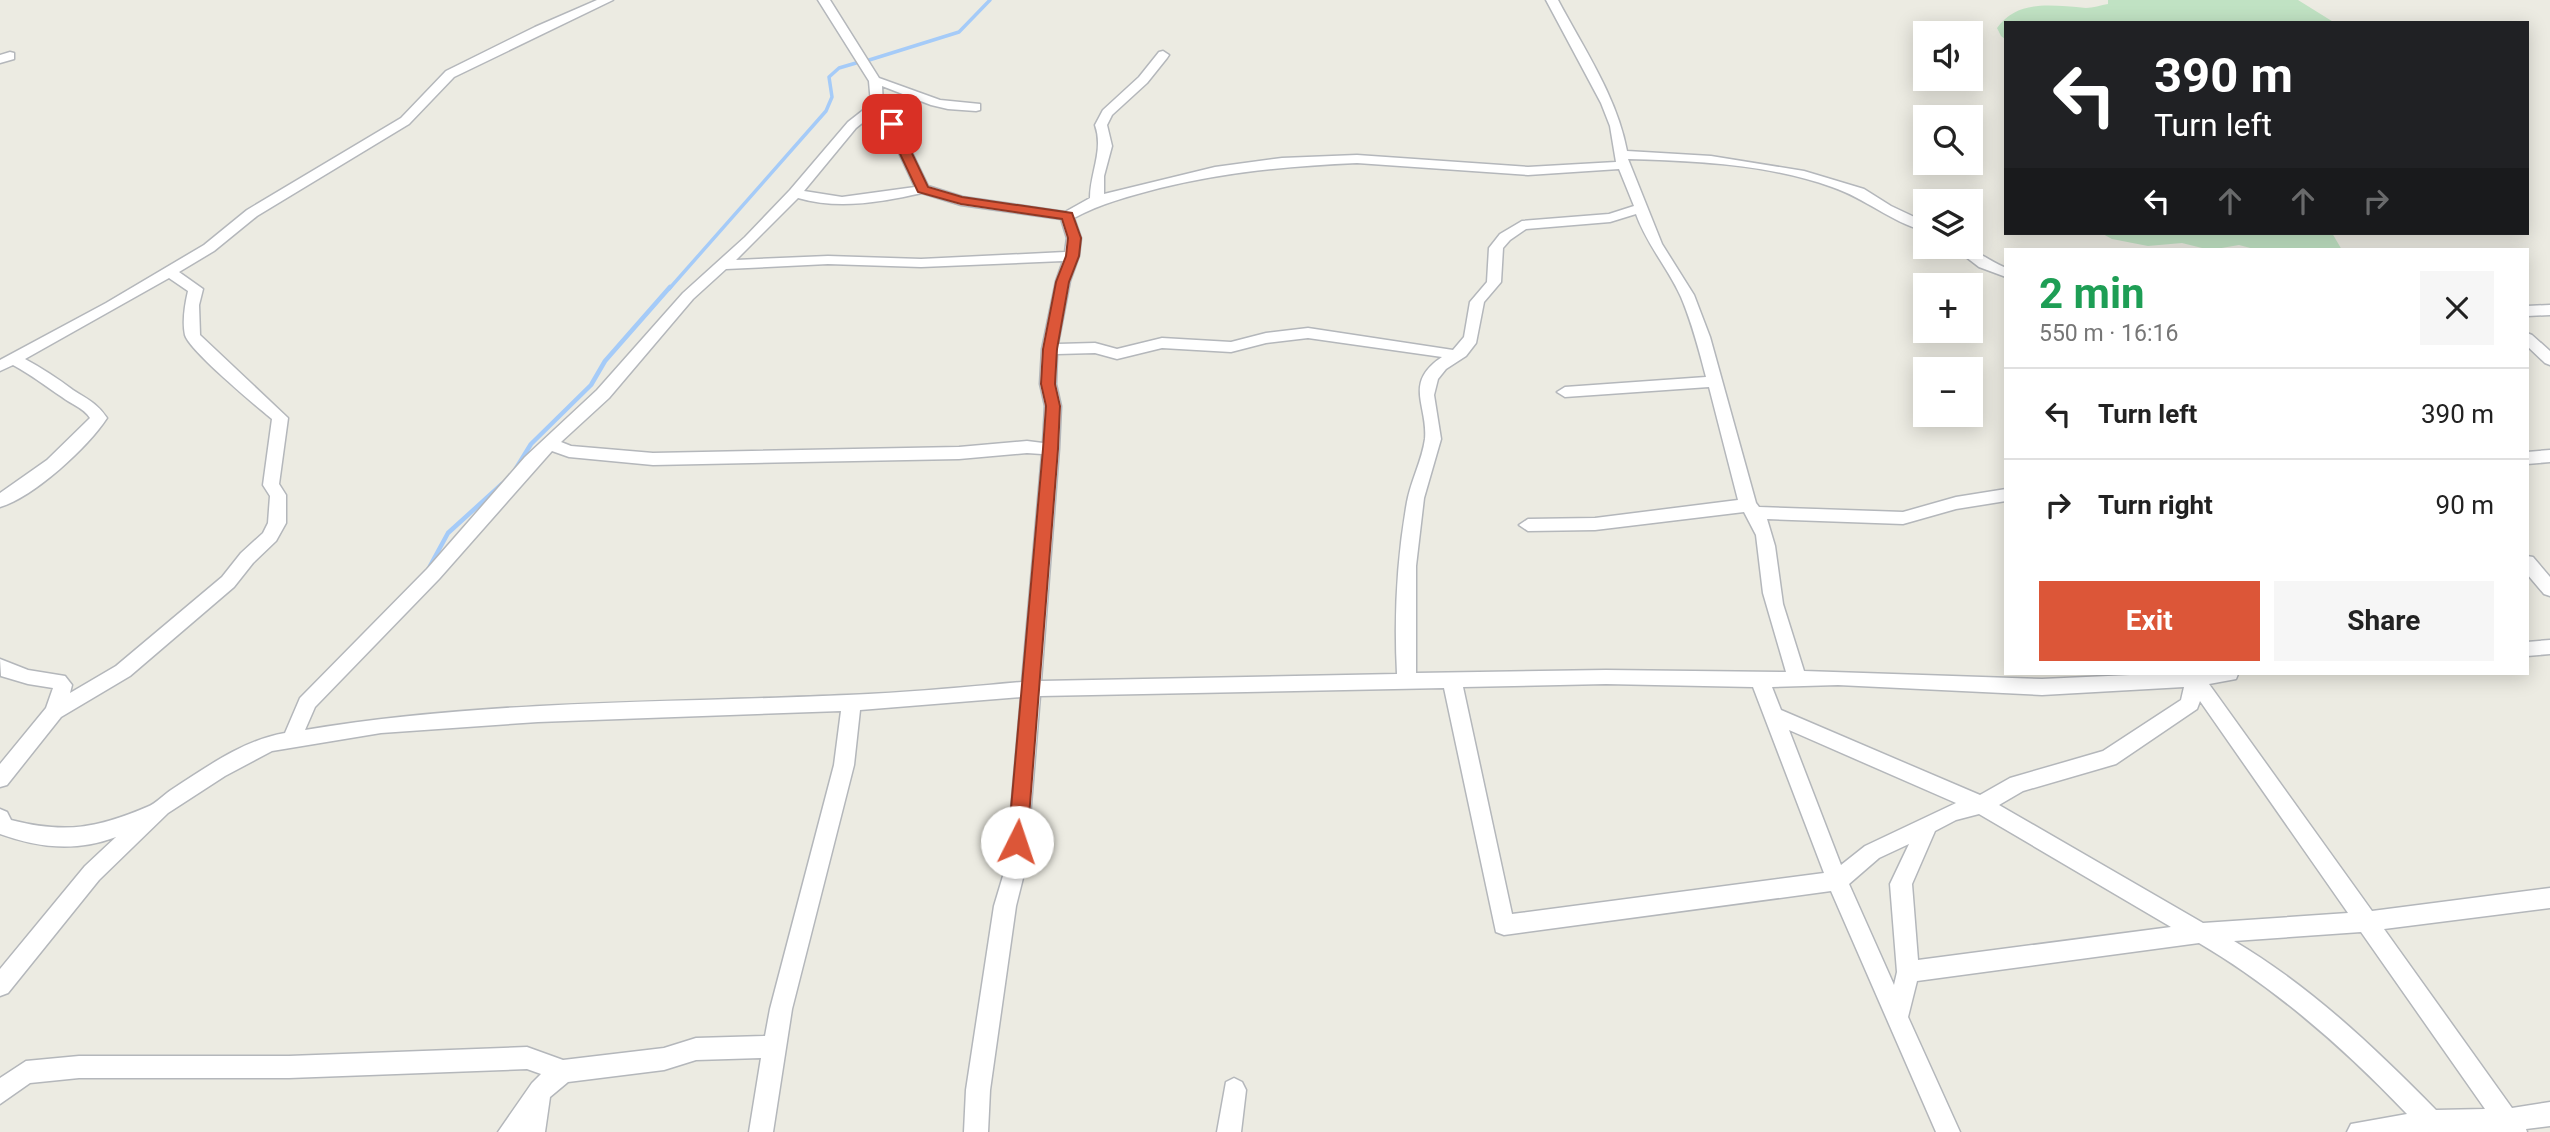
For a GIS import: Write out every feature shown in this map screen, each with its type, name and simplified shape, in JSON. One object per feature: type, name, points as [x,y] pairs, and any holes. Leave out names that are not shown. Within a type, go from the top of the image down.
[{"type":"street","points":[[6,363],[172,272],[209,248],[252,213],[405,121],[450,74],[539,29],[607,0]]},
{"type":"street","points":[[824,0],[875,81],[877,105],[892,124],[923,190]]},
{"type":"street","points":[[1552,0],[1607,103],[1616,126],[1623,160],[1655,244],[1687,295],[1703,337],[1752,509],[1766,543],[1772,590],[1797,677]]},
{"type":"street","points":[[1097,200],[1097,175],[1106,154],[1107,138],[1101,125],[1107,113],[1143,80],[1163,55]]},
{"type":"street","points":[[875,81],[940,106],[955,109],[976,107]]},
{"type":"street","points":[[292,739],[307,703],[433,574],[523,470],[603,394],[688,296],[795,193],[832,146],[877,105]]},
{"type":"street","points":[[795,193],[822,200],[850,200],[923,190],[961,201],[1067,216],[1097,200],[1215,171],[1282,162],[1357,159],[1528,171],[1623,160],[1681,157],[1809,177],[1859,192],[1913,222]]},
{"type":"street","points":[[1407,680],[1405,606],[1409,554],[1417,495],[1434,430],[1426,409],[1430,376],[1466,347],[1477,300],[1494,282],[1496,248],[1505,237],[1522,225],[1610,218],[1641,208]]},
{"type":"street","points":[[976,1132],[978,1090],[1005,906],[1016,866],[1051,449],[1053,406],[1048,384],[1050,349],[1074,238],[1067,216]]},
{"type":"street","points":[[723,265],[828,260],[921,263],[1072,256]]},
{"type":"street","points":[[1977,259],[2004,272]]},
{"type":"street","points":[[0,779],[54,712],[123,671],[196,612],[229,582],[247,558],[270,537],[277,523],[278,495],[271,485],[277,453],[274,443],[280,418],[193,337],[192,305],[196,289],[179,280],[172,272]]},
{"type":"street","points":[[2529,311],[2550,310]]},
{"type":"street","points":[[1050,349],[1095,348],[1117,354],[1161,343],[1231,347],[1266,338],[1308,333],[1454,355]]},
{"type":"street","points":[[2529,340],[2550,360]]},
{"type":"street","points":[[0,501],[44,470],[99,418],[90,406],[68,394],[49,378],[6,363]]},
{"type":"street","points":[[1565,392],[1715,381]]},
{"type":"street","points":[[550,444],[569,452],[653,459],[853,453],[905,455],[1027,447],[1051,449]]},
{"type":"street","points":[[2529,458],[2550,456]]},
{"type":"street","points":[[1528,525],[1595,524],[1752,509],[1903,518],[1956,503],[2004,495]]},
{"type":"street","points":[[2529,564],[2550,589]]},
{"type":"street","points":[[2529,649],[2550,647]]},
{"type":"street","points":[[0,666],[8,671],[58,681],[63,685],[54,712]]},
{"type":"street","points":[[0,818],[4,827],[44,839],[83,839],[121,826],[161,807],[218,770],[270,744],[381,724],[851,703],[1029,689],[1606,677],[1760,680],[1797,677],[2042,687],[2195,679],[2222,675]]},
{"type":"street","points":[[1451,679],[1504,925],[1837,881],[1872,852],[1951,813],[1981,805],[2017,784],[2109,758],[2190,704],[2195,679]]},
{"type":"street","points":[[2195,679],[2511,1126]]},
{"type":"street","points":[[1760,680],[1837,881],[1948,1132]]},
{"type":"street","points":[[761,1132],[781,1009],[844,765],[851,703]]},
{"type":"street","points":[[1773,715],[1981,805],[2202,933],[2301,1000],[2364,1053],[2431,1122]]},
{"type":"street","points":[[0,986],[92,873],[161,807]]},
{"type":"street","points":[[1898,1015],[1908,972],[1901,884],[1928,825]]},
{"type":"street","points":[[1908,972],[2202,933],[2365,922],[2550,898]]},
{"type":"street","points":[[0,1092],[26,1072],[79,1067],[289,1067],[527,1058],[563,1070],[664,1059],[696,1049],[775,1047]]},
{"type":"street","points":[[510,1132],[540,1091],[563,1070]]},
{"type":"street","points":[[1229,1132],[1234,1090]]},
{"type":"street","points":[[533,1132],[540,1091]]},
{"type":"street","points":[[2359,1132],[2431,1122],[2511,1126],[2550,1114]]},
{"type":"green space","points":[[2108,0],[2298,0],[2332,21],[2004,21],[2004,38],[1997,28],[2005,19],[2014,13],[2035,6],[2089,8],[2108,4]]},
{"type":"green space","points":[[2105,235],[2333,235],[2341,248],[2250,248],[2239,245],[2202,248],[2182,243],[2148,246]]},
{"type":"waterway","points":[[866,61],[959,32],[990,0]]},
{"type":"waterway","points":[[669,289],[826,111],[832,97],[829,77],[839,68],[856,63]]},
{"type":"waterway","points":[[515,470],[531,444],[591,385],[605,361],[670,287]]},
{"type":"waterway","points":[[430,566],[448,533],[502,484]]},
{"type":"route","points":[[892,124],[923,190],[961,201],[1067,216],[1074,238],[1050,349],[1048,384],[1053,406],[1051,449],[1017,842]]}]
